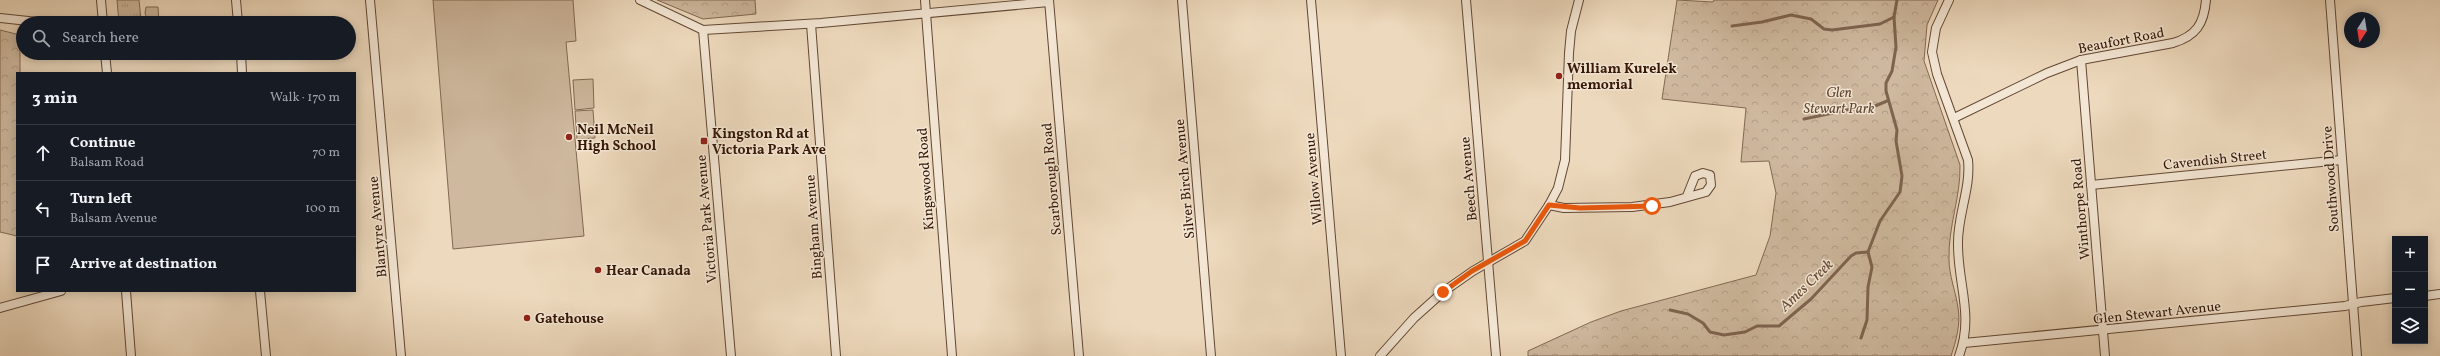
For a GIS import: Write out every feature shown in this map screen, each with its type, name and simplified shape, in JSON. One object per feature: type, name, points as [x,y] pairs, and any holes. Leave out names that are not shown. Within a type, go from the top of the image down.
[{"type":"street","points":[[101,0],[102,16]]},
{"type":"street","points":[[236,0],[237,16]]},
{"type":"street","name":"Blantyre Avenue","points":[[370,0],[401,356]]},
{"type":"street","points":[[640,0],[703,30],[811,24],[1049,1]]},
{"type":"street","name":"Kingswood Road","points":[[925,0],[952,356]]},
{"type":"street","name":"Silver Birch Avenue","points":[[1182,0],[1211,356]]},
{"type":"street","name":"Willow Avenue","points":[[1311,0],[1341,356]]},
{"type":"street","name":"Beech Avenue","points":[[1466,0],[1496,356]]},
{"type":"street","points":[[1380,356],[1414,318],[1443,292],[1487,262],[1525,241],[1549,205],[1558,188],[1565,160],[1569,53],[1571,31],[1579,0]]},
{"type":"street","points":[[1949,0],[1936,28],[1932,52],[1937,74],[1954,118],[1968,160],[1970,172],[1960,215],[1958,244],[1960,283],[1967,320],[1964,342],[1959,356]]},
{"type":"street","name":"Beaufort Road","points":[[1954,118],[2046,73],[2080,60],[2188,39],[2199,28],[2205,10],[2206,0]]},
{"type":"street","name":"Southwood Drive","points":[[2330,0],[2357,356]]},
{"type":"street","name":"Scarborough Road","points":[[1049,1],[1079,356]]},
{"type":"street","points":[[0,18],[16,20]]},
{"type":"street","name":"Bingham Avenue","points":[[811,24],[836,356]]},
{"type":"street","name":"Victoria Park Avenue","points":[[703,30],[731,356]]},
{"type":"street","points":[[106,60],[107,72]]},
{"type":"street","points":[[241,60],[242,72]]},
{"type":"street","name":"Winthorpe Road","points":[[2080,60],[2105,356]]},
{"type":"street","name":"Cavendish Street","points":[[2091,185],[2341,160]]},
{"type":"street","points":[[1549,205],[1564,208],[1632,207],[1670,202],[1687,196]]},
{"type":"street","points":[[0,308],[57,292]]},
{"type":"street","points":[[126,292],[130,356]]},
{"type":"street","points":[[260,292],[266,356]]},
{"type":"street","points":[[2428,296],[2440,294]]},
{"type":"street","name":"Glen Stewart Avenue","points":[[1964,342],[2345,306],[2392,298]]},
{"type":"green space","points":[[117,0],[139,0],[141,16],[118,16]]},
{"type":"green space","points":[[433,0],[573,0],[576,41],[566,42],[584,236],[453,249]]},
{"type":"green space","points":[[657,0],[755,0],[756,14],[703,19]]},
{"type":"green space","name":"Glen Stewart Park","points":[[1677,0],[1713,2],[1714,0],[1938,0],[1927,25],[1924,61],[1960,165],[1959,188],[1949,247],[1950,272],[1959,314],[1956,338],[1951,356],[1528,356],[1528,351],[1591,322],[1621,311],[1756,275],[1770,236],[1776,193],[1769,161],[1741,162],[1746,108],[1662,99]]},
{"type":"green space","points":[[146,7],[158,7],[159,16],[146,16]]},
{"type":"green space","points":[[0,30],[16,34],[16,60],[20,60],[20,72],[16,72],[16,236],[0,232]]},
{"type":"green space","points":[[593,79],[594,108],[575,110],[573,80]]},
{"type":"green space","points":[[593,110],[595,138],[577,139],[575,111]]},
{"type":"waterway","name":"Ames Creek","points":[[1861,338],[1867,320],[1868,287],[1872,267],[1868,252],[1880,221],[1900,192],[1902,176],[1896,141],[1897,130],[1886,91],[1886,83],[1892,71],[1896,47],[1894,17],[1897,0]]},
{"type":"waterway","name":"Ames Creek","points":[[1732,26],[1762,22],[1791,15],[1811,19],[1824,29],[1832,30],[1880,24],[1894,17]]},
{"type":"waterway","name":"Ames Creek","points":[[1804,119],[1875,106],[1887,101]]},
{"type":"waterway","name":"Ames Creek","points":[[1670,310],[1688,314],[1703,323],[1710,332],[1724,335],[1745,332],[1757,326],[1779,326],[1811,299],[1851,256],[1856,253],[1868,252]]},
{"type":"place","name":"William Kurelek memorial","points":[[1559,76]]},
{"type":"place","name":"Neil McNeil High School","points":[[569,137]]},
{"type":"place","name":"Kingston Rd at Victoria Park Ave","points":[[704,141]]},
{"type":"place","name":"Hear Canada","points":[[598,270]]},
{"type":"place","name":"Gatehouse","points":[[527,318]]},
{"type":"route","points":[[1443,292],[1472,271],[1525,241],[1549,205],[1564,208],[1652,206]]}]
